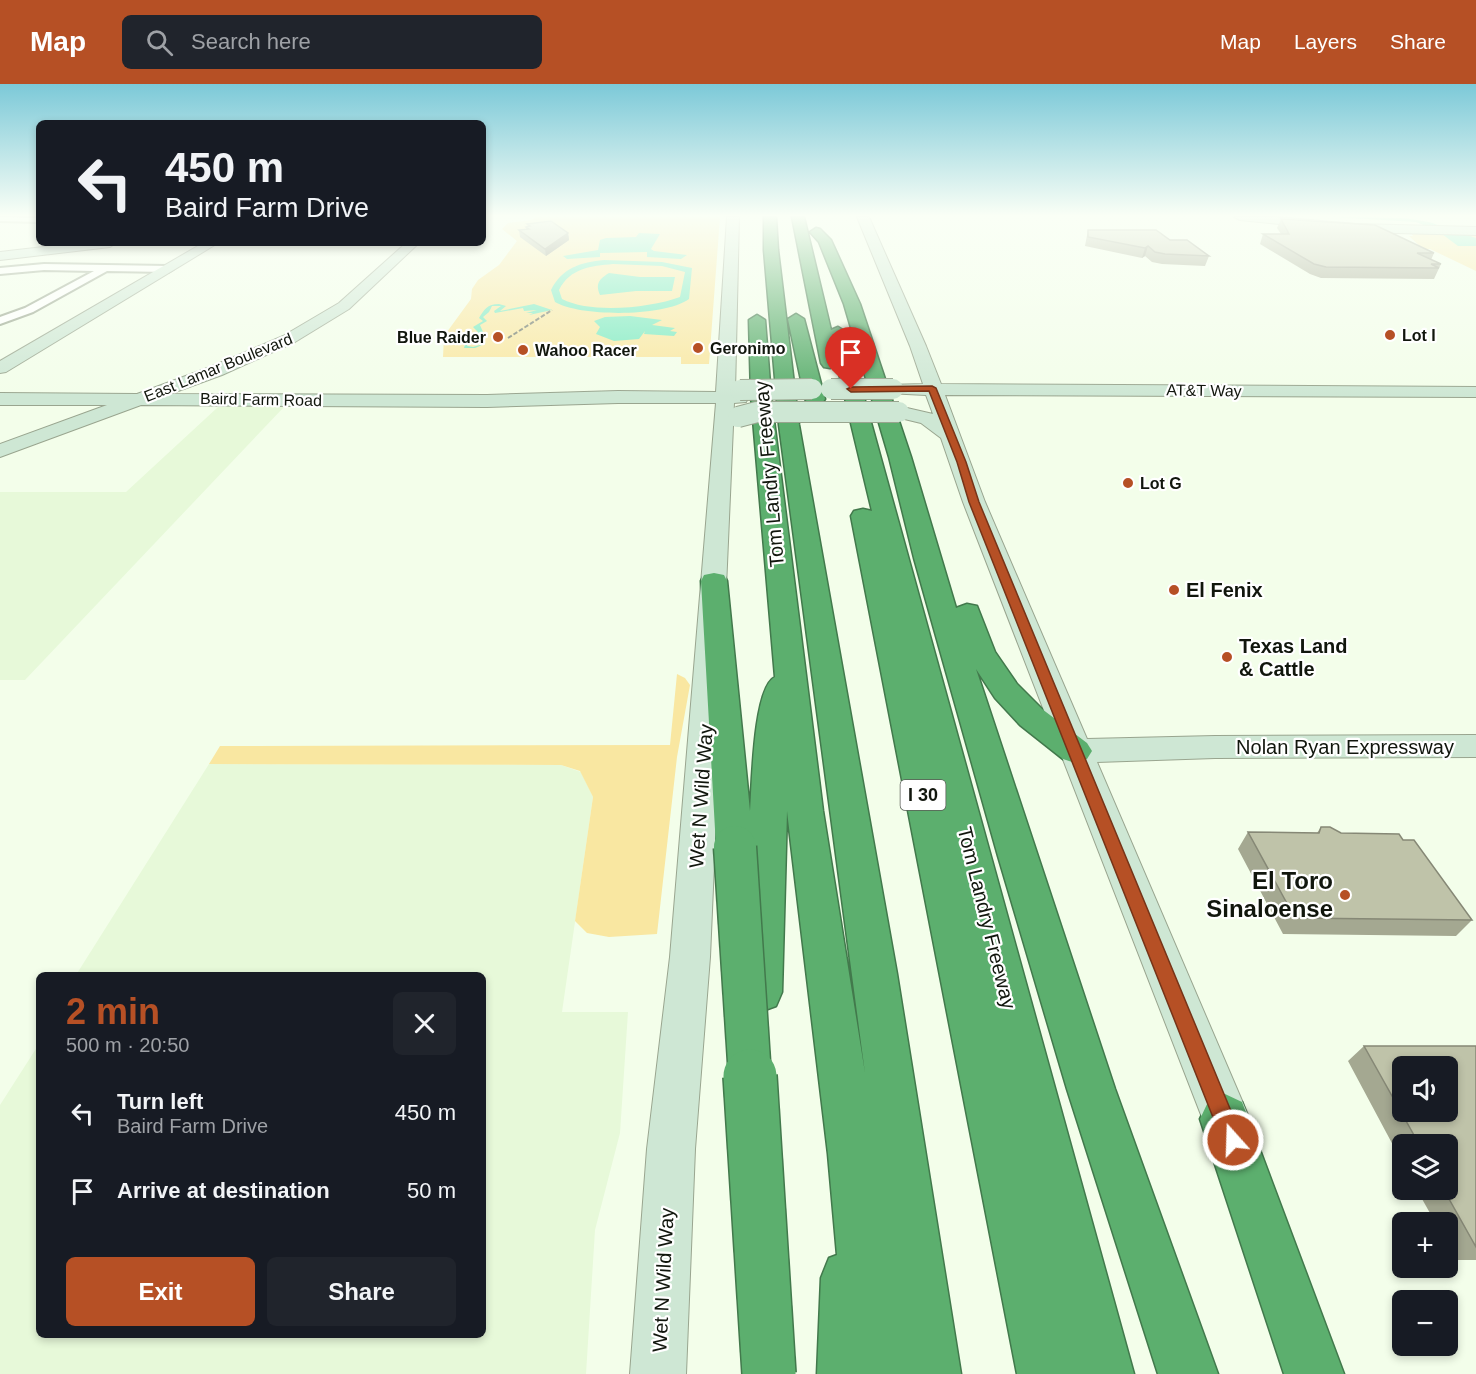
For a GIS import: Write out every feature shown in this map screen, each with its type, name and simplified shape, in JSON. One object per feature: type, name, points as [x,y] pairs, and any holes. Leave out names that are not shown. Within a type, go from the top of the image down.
[{"type":"highway","points":[[774,277],[789,425],[875,974],[931,1374]]},
{"type":"highway","points":[[797,277],[804,334]]},
{"type":"highway","name":"I 30","points":[[803,277],[1047,1374]]},
{"type":"highway","name":"Tom Landry Freeway","points":[[813,277],[845,360],[1104,1374]]},
{"type":"highway","points":[[843,277],[900,457],[927,558],[1021,867],[1091,1089],[1188,1374]]},
{"type":"highway","name":"Tom Landry Freeway","points":[[756,302],[762,408],[805,811],[853,1154],[877,1374]]},
{"type":"highway","points":[[795,307],[823,394]]},
{"type":"highway","points":[[900,457],[926,504],[945,548],[980,653],[1006,691],[1025,710],[1075,751]]},
{"type":"highway","points":[[714,581],[735,847],[769,1374]]},
{"type":"highway","points":[[743,1374],[773,730],[789,660]]},
{"type":"highway","points":[[1225,1119],[1314,1374]]},
{"type":"highway","points":[[847,1374],[853,1154]]},
{"type":"main road","points":[[0,368],[154,277]]},
{"type":"main road","name":"East Lamar Boulevard","points":[[0,438],[202,366],[251,345],[286,328],[322,305],[354,277]]},
{"type":"main road","name":"East Lamar Boulevard","points":[[0,451],[186,382],[289,339],[344,306],[375,277]]},
{"type":"main road","points":[[733,277],[734,399]]},
{"type":"main road","points":[[889,277],[909,325],[974,502],[1225,1119],[1340,1374]]},
{"type":"main road","points":[[322,305],[344,306]]},
{"type":"main road","points":[[888,325],[909,325]]},
{"type":"main road","points":[[896,400],[903,387],[910,381],[906,370]]},
{"type":"main road","points":[[186,382],[184,390],[187,394],[211,399]]},
{"type":"main road","name":"AT&T Way","points":[[934,394],[1476,392]]},
{"type":"main road","points":[[734,399],[823,394],[896,400],[941,426],[951,437]]},
{"type":"main road","points":[[734,399],[757,412],[896,400],[934,394]]},
{"type":"main road","name":"AT&T Way","points":[[934,394],[1476,400]]},
{"type":"main road","name":"Baird Farm Road","points":[[0,399],[487,401],[618,397],[734,399]]},
{"type":"main road","points":[[39,399],[59,408],[50,421]]},
{"type":"main road","name":"Wet N Wild Way","points":[[658,1374],[671,1149],[690,957],[722,439],[730,424],[734,399]]},
{"type":"main road","name":"Nolan Ryan Expressway","points":[[1058,708],[1082,730],[1101,738],[1181,738],[1215,747]]},
{"type":"main road","name":"Nolan Ryan Expressway","points":[[1075,751],[1215,747],[1476,746]]},
{"type":"street","points":[[0,321],[29,310],[89,277]]},
{"type":"shaded area","points":[[482,277],[715,277],[709,364],[681,364],[681,357],[443,357],[444,336],[471,299],[472,289]]},
{"type":"shaded area","points":[[603,277],[675,277],[672,291],[636,291],[600,295],[599,282]]},
{"type":"shaded area","points":[[499,304],[506,306],[500,311],[534,304],[552,310],[529,315],[533,313],[526,313],[537,310],[524,311],[523,308],[495,313],[494,311],[501,306],[492,306],[483,317],[487,321],[480,325],[483,332],[474,337],[467,346],[473,347],[487,343],[475,348],[464,348],[467,338],[478,332],[473,327],[483,321],[479,318],[484,310],[489,306]]},
{"type":"shaded area","points":[[630,316],[662,320],[652,325],[675,328],[670,331],[677,332],[674,336],[644,334],[645,331],[639,339],[614,341],[596,334],[600,327],[594,321],[605,317]]},
{"type":"shaded area","points":[[218,407],[284,407],[25,680],[0,680],[0,492],[126,492]]},
{"type":"shaded area","points":[[677,674],[685,678],[690,685],[677,757],[657,934],[609,937],[587,933],[575,921],[593,797],[580,771],[561,765],[209,764],[220,746],[670,745]]},
{"type":"shaded area","points":[[209,764],[561,765],[581,772],[593,797],[562,1012],[628,1012],[620,1133],[595,1230],[586,1374],[0,1374],[0,1105],[36,1049],[36,1338],[486,1338],[486,972],[78,972]]},
{"type":"building","name":"El Toro Sinaloense","points":[[1321,827],[1330,827],[1341,833],[1399,834],[1403,840],[1414,840],[1472,920],[1295,918],[1248,832],[1319,833]]},
{"type":"building","points":[[1364,1046],[1476,1046],[1476,1247],[1450,1200],[1458,1200],[1458,1134],[1413,1134],[1407,1122],[1458,1122],[1458,1056],[1392,1056],[1392,1096]]},
{"type":"waterway","points":[[563,277],[555,290],[558,300],[581,308],[611,310],[645,308],[684,299],[688,277]]},
{"type":"railway","points":[[508,338],[552,310]]},
{"type":"place","name":"Lot I","points":[[1390,335]]},
{"type":"place","name":"Blue Raider","points":[[498,337]]},
{"type":"place","name":"Geronimo","points":[[698,348]]},
{"type":"place","name":"Wahoo Racer","points":[[523,350]]},
{"type":"place","name":"Lot G","points":[[1128,483]]},
{"type":"place","name":"El Fenix","points":[[1174,590]]},
{"type":"place","name":"Texas Land & Cattle","points":[[1227,657]]},
{"type":"place","name":"El Toro Sinaloense","points":[[1345,895]]},
{"type":"route","points":[[851,389],[932,388],[974,502],[1233,1140]]}]
